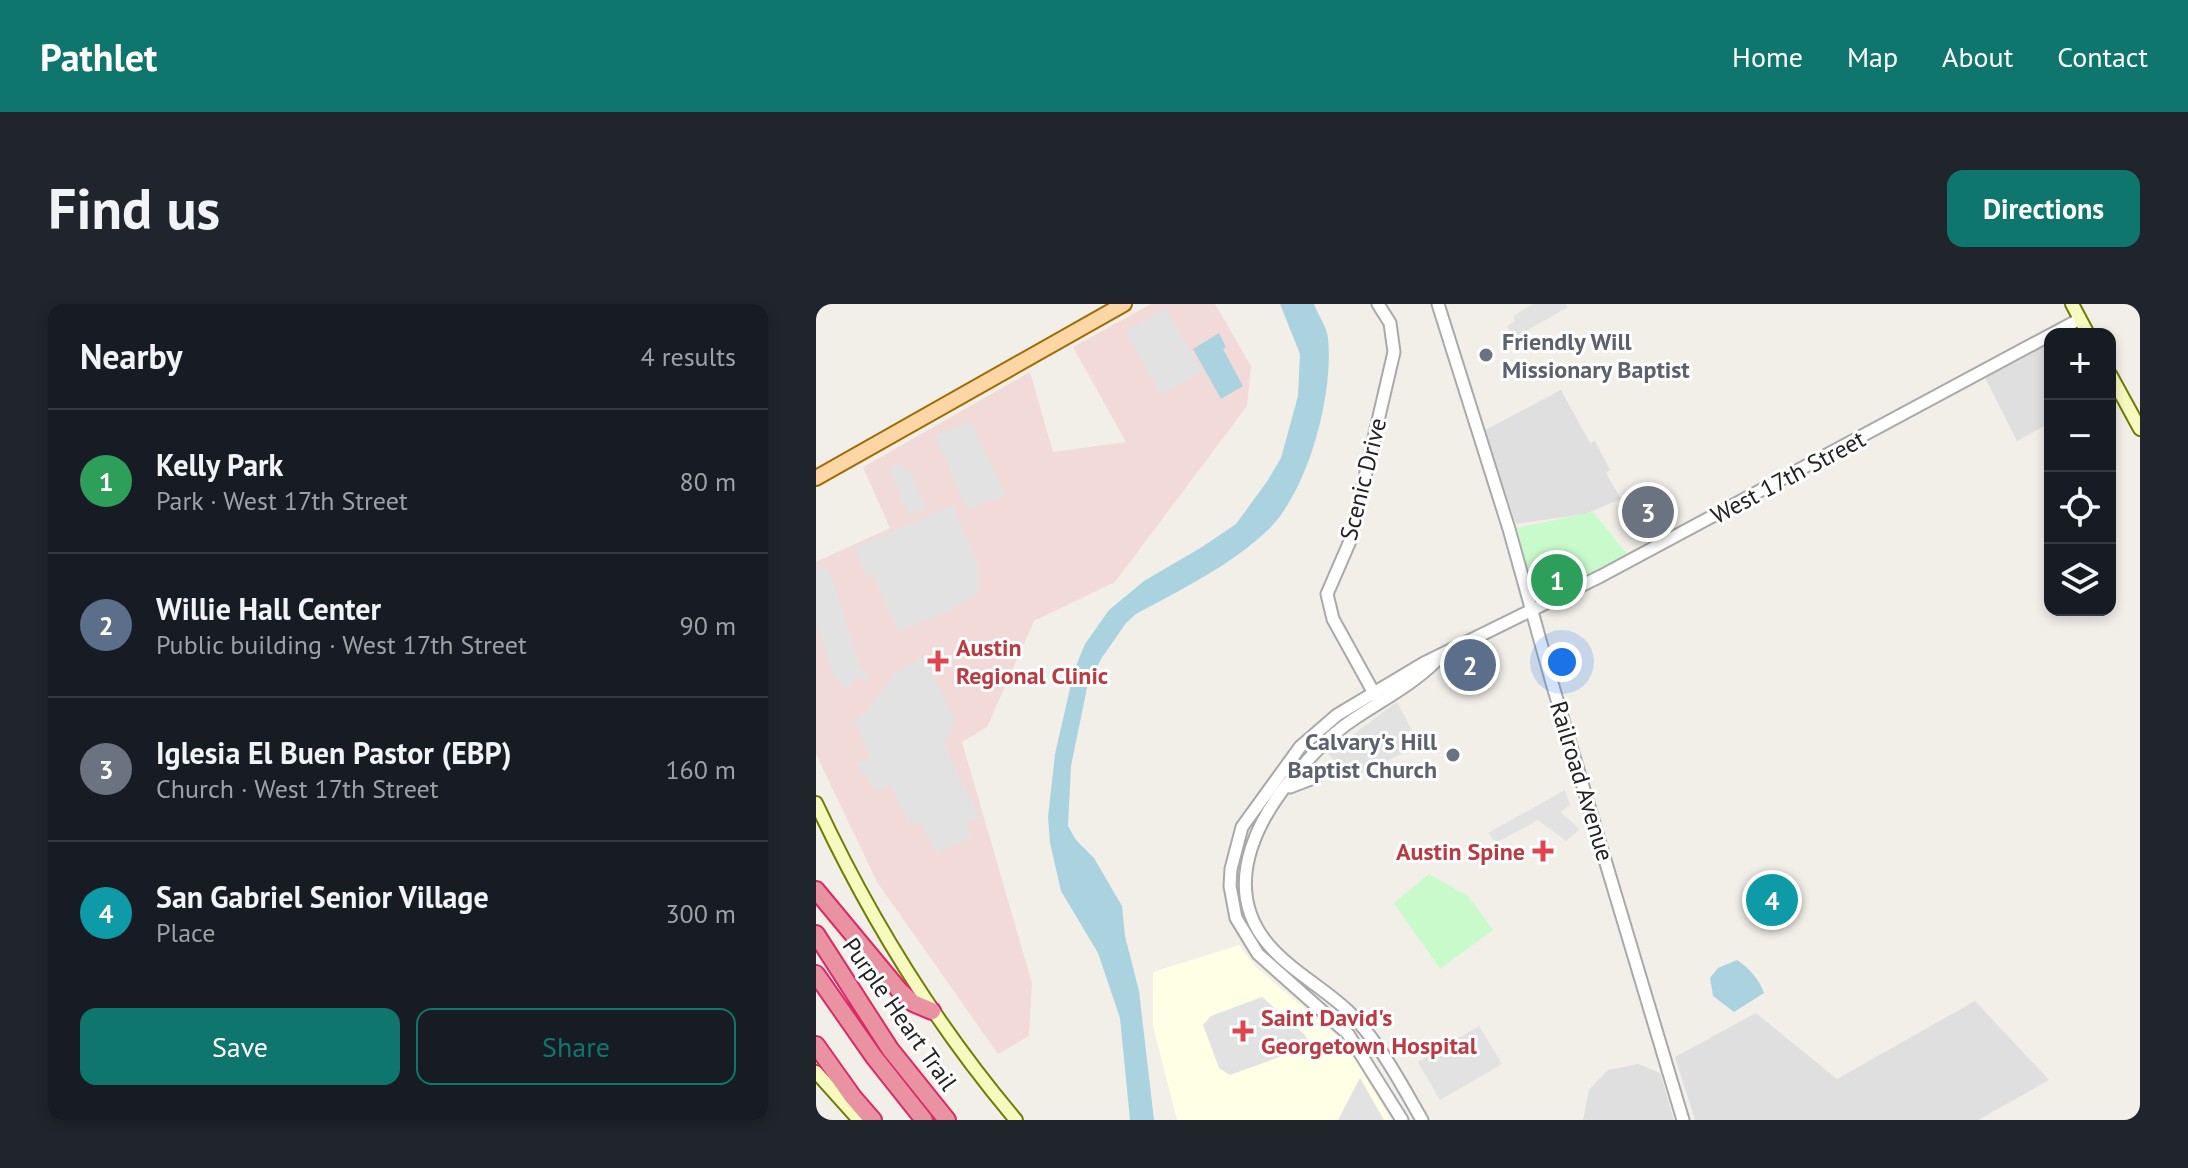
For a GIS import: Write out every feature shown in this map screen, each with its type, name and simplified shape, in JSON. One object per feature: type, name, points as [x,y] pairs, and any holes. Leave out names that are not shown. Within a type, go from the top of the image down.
[{"type":"highway","points":[[816,890],[899,990],[913,1003],[932,1011]]},
{"type":"highway","name":"Purple Heart Trail","points":[[816,934],[890,1049],[947,1120]]},
{"type":"highway","name":"Purple Heart Trail","points":[[816,974],[874,1057],[924,1120]]},
{"type":"highway","points":[[816,1045],[873,1120]]},
{"type":"main road","points":[[816,478],[1124,304]]},
{"type":"main road","points":[[2072,304],[2085,328]]},
{"type":"main road","points":[[2116,385],[2140,429]]},
{"type":"main road","points":[[816,468],[946,395],[963,393]]},
{"type":"main road","points":[[816,803],[845,866],[932,1011],[1016,1120]]},
{"type":"main road","points":[[816,1072],[859,1120]]},
{"type":"street","name":"Scenic Drive","points":[[1376,697],[1333,619],[1327,594],[1350,541],[1394,352],[1390,323],[1378,304]]},
{"type":"street","name":"Railroad Avenue","points":[[1438,304],[1491,472],[1683,1120]]},
{"type":"street","name":"West 17th Street","points":[[2063,328],[2080,319]]},
{"type":"street","name":"West 17th Street","points":[[1376,697],[1424,663],[1711,518],[2044,338]]},
{"type":"street","points":[[1376,697],[1306,761],[1259,825],[1249,852],[1245,877],[1248,905],[1269,945],[1348,1012],[1385,1056],[1422,1120]]},
{"type":"street","points":[[1376,697],[1321,726],[1300,747],[1242,827],[1231,869],[1230,886],[1236,918],[1250,943],[1269,966],[1348,1034],[1402,1120]]},
{"type":"street","points":[[1283,792],[1295,783],[1316,777]]},
{"type":"street","points":[[1336,1022],[1348,1012]]},
{"type":"street","points":[[1369,1065],[1385,1056]]},
{"type":"shaded area","points":[[1151,304],[1215,304],[1251,366],[1247,406],[1115,582],[1034,621],[987,727],[962,742],[1032,983],[1029,1036],[998,1054],[877,882],[816,754],[816,562],[890,528],[863,467],[1030,372],[1053,452],[1126,442],[1073,347]]},
{"type":"shaded area","points":[[1533,304],[1566,304],[1568,307],[1514,338],[1507,326],[1515,321],[1513,316]]},
{"type":"shaded area","points":[[1166,308],[1202,372],[1161,395],[1125,331]]},
{"type":"shaded area","points":[[2044,347],[2044,426],[2017,441],[1985,378]]},
{"type":"shaded area","points":[[1561,390],[1590,443],[1595,441],[1610,470],[1606,473],[1621,499],[1585,514],[1516,524],[1485,430]]},
{"type":"shaded area","points":[[971,421],[1006,495],[967,510],[935,436]]},
{"type":"shaded area","points":[[901,463],[904,470],[909,468],[926,509],[909,516],[889,468]]},
{"type":"shaded area","points":[[952,505],[977,561],[979,586],[976,596],[898,632],[873,574],[866,576],[854,548]]},
{"type":"shaded area","points":[[828,566],[860,667],[871,677],[866,683],[858,676],[847,689],[834,678],[816,621],[816,570]]},
{"type":"shaded area","points":[[925,656],[955,721],[944,745],[980,817],[966,823],[971,838],[936,853],[921,824],[908,822],[891,785],[875,791],[857,763],[870,758],[855,721],[867,711],[895,673]]},
{"type":"shaded area","points":[[1397,702],[1420,745],[1348,780],[1328,753]]},
{"type":"shaded area","points":[[1565,790],[1570,805],[1560,812],[1580,829],[1566,841],[1538,820],[1496,843],[1488,833]]},
{"type":"shaded area","name":"Saint David's Georgetown Hospital","points":[[1239,945],[1256,967],[1338,1037],[1354,1057],[1391,1120],[1177,1120],[1153,1026],[1153,972]]},
{"type":"shaded area","points":[[1262,997],[1305,1035],[1310,1046],[1230,1075],[1219,1068],[1203,1025],[1211,1016]]},
{"type":"shaded area","points":[[1975,1001],[2049,1080],[1978,1120],[1695,1120],[1675,1057],[1756,1013],[1837,1079]]},
{"type":"shaded area","points":[[1479,1026],[1502,1064],[1440,1100],[1418,1062]]},
{"type":"shaded area","points":[[1638,1064],[1660,1073],[1674,1120],[1583,1120],[1589,1090],[1608,1070]]},
{"type":"shaded area","points":[[1360,1078],[1384,1120],[1338,1120]]},
{"type":"green space","points":[[1593,512],[1629,556],[1537,603],[1517,528]]},
{"type":"green space","points":[[1429,874],[1468,896],[1493,930],[1440,969],[1394,903]]},
{"type":"water","points":[[1280,304],[1314,304],[1328,338],[1329,360],[1323,412],[1307,465],[1284,511],[1270,528],[1223,565],[1136,614],[1126,623],[1101,659],[1087,688],[1071,766],[1068,826],[1076,840],[1094,858],[1122,906],[1125,936],[1139,991],[1154,1120],[1130,1120],[1120,1018],[1098,953],[1061,891],[1050,843],[1048,817],[1055,754],[1074,671],[1085,644],[1109,610],[1144,581],[1236,524],[1281,458],[1298,396],[1300,354]]},
{"type":"water","points":[[1219,333],[1226,347],[1223,349],[1243,386],[1221,399],[1193,349]]},
{"type":"water","points":[[1737,960],[1753,974],[1764,993],[1734,1012],[1713,996],[1710,978],[1718,968]]},
{"type":"place","name":"Friendly Will Missionary Baptist","points":[[1486,355]]},
{"type":"place","name":"Iglesia El Buen Pastor (EBP)","points":[[1648,512]]},
{"type":"place","name":"Kelly Park","points":[[1557,580]]},
{"type":"place","name":"Austin Regional Clinic","points":[[938,661]]},
{"type":"place","name":"Willie Hall Center","points":[[1470,665]]},
{"type":"place","name":"Calvary's Hill Baptist Church","points":[[1453,755]]},
{"type":"place","name":"Austin Spine","points":[[1543,851]]},
{"type":"place","name":"San Gabriel Senior Village","points":[[1772,900]]},
{"type":"place","name":"Saint David's Georgetown Hospital","points":[[1243,1031]]}]
